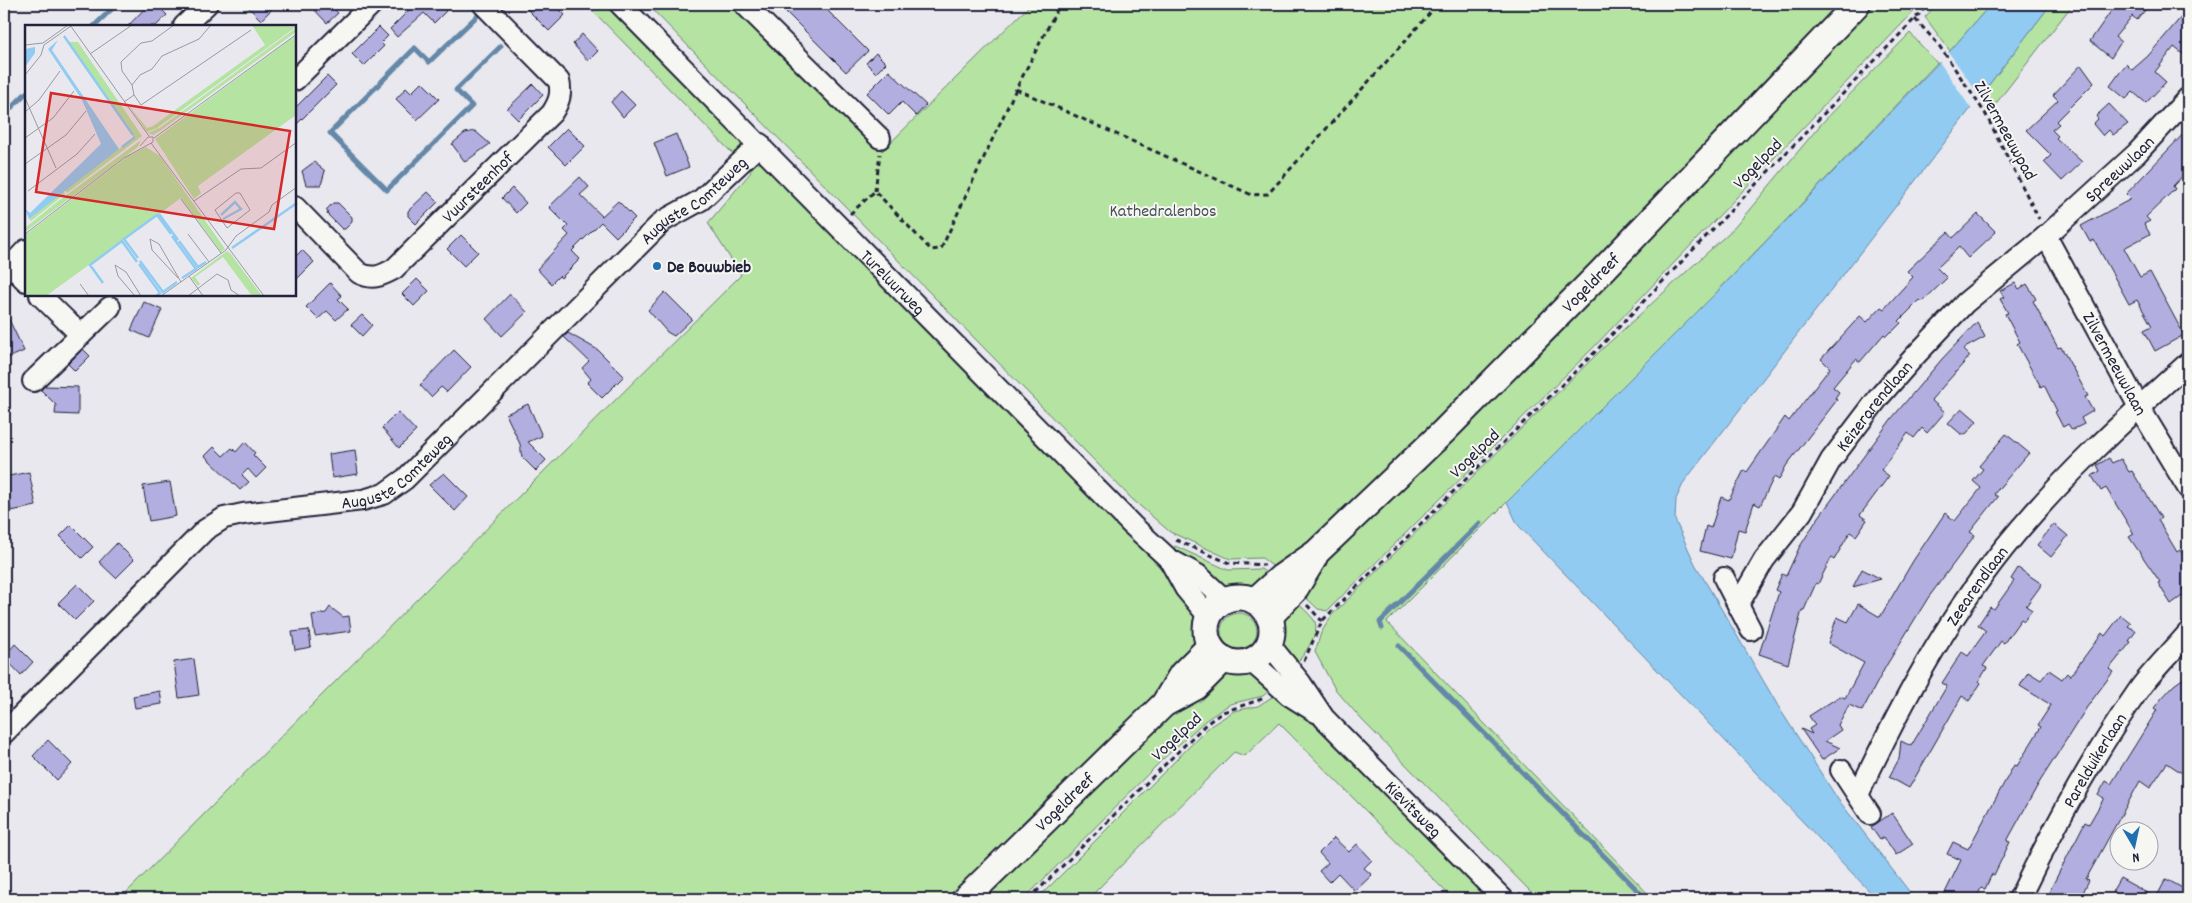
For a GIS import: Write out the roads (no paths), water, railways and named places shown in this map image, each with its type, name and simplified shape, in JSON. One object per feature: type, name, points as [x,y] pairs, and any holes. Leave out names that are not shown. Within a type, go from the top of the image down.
[{"type":"main road","name":"Vogeldreef","points":[[1262,609],[1316,554],[1444,431],[1601,272],[1857,4]]},
{"type":"main road","points":[[1234,598],[1262,609],[1272,635],[1265,651],[1251,661],[1233,663],[1217,653],[1206,626],[1217,608],[1234,598]]},
{"type":"main road","name":"Vogeldreef","points":[[965,899],[1164,704],[1182,674],[1217,653]]},
{"type":"street","points":[[185,25],[207,4]]},
{"type":"street","points":[[296,79],[372,4]]},
{"type":"street","name":"Vuursteenhof","points":[[296,208],[359,273],[368,278],[382,276],[394,269],[552,113],[559,103],[562,91],[559,81],[483,4]]},
{"type":"street","name":"Tureluurweg","points":[[620,4],[760,144],[1132,525],[1169,559],[1185,588],[1217,608]]},
{"type":"street","points":[[744,4],[880,138]]},
{"type":"street","name":"Spreeuwlaan","points":[[2046,236],[2137,153],[2188,98]]},
{"type":"street","name":"Auguste Comteweg","points":[[4,733],[205,530],[224,518],[243,514],[363,500],[384,494],[405,479],[663,221],[701,200],[760,144]]},
{"type":"street","name":"Zilvermeeuwlaan","points":[[2046,236],[2139,407],[2188,488]]},
{"type":"street","name":"Keizerarendlaan","points":[[1738,605],[1764,560],[1802,512],[1831,460],[1879,397],[1965,304],[2046,236]]},
{"type":"street","points":[[25,251],[7,270],[25,280]]},
{"type":"street","points":[[41,296],[81,335]]},
{"type":"street","points":[[33,381],[110,307]]},
{"type":"street","name":"Zeearendlaan","points":[[1858,795],[1909,692],[1956,614],[2004,548],[2062,481],[2188,363]]},
{"type":"street","points":[[1724,578],[1751,630]]},
{"type":"street","name":"Parelduikerlaan","points":[[2019,899],[2043,848],[2085,774],[2141,686],[2188,633]]},
{"type":"street","name":"Kievitsweg","points":[[1269,644],[1287,680],[1503,899]]},
{"type":"street","name":"Kievitsweg","points":[[1251,661],[1287,680]]},
{"type":"street","points":[[1842,770],[1870,814]]},
{"type":"water","points":[[1991,4],[2051,4],[1684,482],[1676,499],[1675,520],[1695,564],[1781,711],[1837,798],[1915,899],[1877,899],[1518,525],[1507,502],[1715,294],[1950,51]]},
{"type":"waterway","points":[[95,25],[117,4]]},
{"type":"waterway","points":[[477,16],[429,62],[415,48],[330,133],[387,190],[472,106],[456,90],[501,46]]},
{"type":"waterway","points":[[4,115],[25,94]]},
{"type":"waterway","points":[[1382,628],[1380,622],[1480,523]]},
{"type":"waterway","points":[[1399,646],[1646,899]]},
{"type":"place","name":"De Bouwbieb","points":[[657,266]]},
{"type":"park label","name":"Kathedralenbos","points":[[1163,210]]}]
